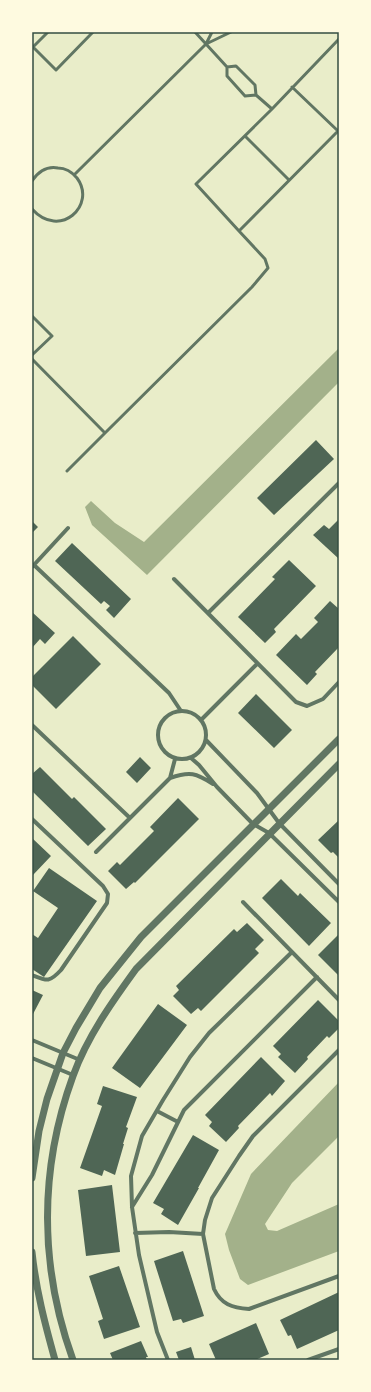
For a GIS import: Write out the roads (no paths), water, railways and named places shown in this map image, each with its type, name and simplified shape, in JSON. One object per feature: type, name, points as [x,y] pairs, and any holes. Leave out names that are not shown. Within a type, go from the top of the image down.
[{"type":"street","points":[[208,613],[339,483]]},
{"type":"street","points":[[68,528],[33,566],[169,693],[181,711]]},
{"type":"street","points":[[174,579],[296,702],[307,706],[323,698],[339,682]]},
{"type":"street","points":[[201,720],[257,664]]},
{"type":"street","points":[[181,711],[195,715],[201,720],[206,733],[206,740],[203,748],[198,754],[183,760],[168,756],[162,751],[157,737],[161,722],[166,716],[173,712],[181,711]]},
{"type":"street","points":[[32,725],[130,818]]},
{"type":"street","points":[[32,1178],[39,1131],[47,1099],[57,1069],[63,1053],[76,1028],[100,988],[141,938],[339,739]]},
{"type":"street","points":[[206,740],[257,793],[279,824],[339,884]]},
{"type":"street","points":[[191,758],[199,764],[217,787],[254,824],[270,833],[339,902]]},
{"type":"street","points":[[170,778],[175,759]]},
{"type":"street","points":[[74,1360],[60,1317],[53,1286],[48,1254],[47,1222],[48,1193],[52,1158],[59,1120],[73,1075],[91,1037],[112,1001],[136,969],[339,764]]},
{"type":"street","points":[[96,852],[170,778],[180,774],[189,773],[199,776],[217,787]]},
{"type":"street","points":[[32,819],[103,886],[108,894],[107,903],[53,978],[46,981],[32,975]]},
{"type":"street","points":[[243,902],[339,1000]]},
{"type":"street","points":[[168,1360],[158,1332],[135,1233],[131,1176],[142,1136],[190,1057],[209,1033],[292,952]]},
{"type":"street","points":[[132,1207],[152,1175],[184,1110],[317,978]]},
{"type":"street","points":[[32,1040],[80,1060]]},
{"type":"street","points":[[339,1050],[250,1141],[212,1198],[205,1220],[203,1234],[214,1289],[221,1300],[227,1305],[237,1309],[248,1309],[339,1276]]},
{"type":"street","points":[[32,1058],[73,1075]]},
{"type":"street","points":[[157,1111],[178,1122]]},
{"type":"street","points":[[135,1233],[203,1234]]},
{"type":"street","points":[[32,1252],[37,1290],[55,1360]]},
{"type":"street","points":[[308,1360],[339,1349]]},
{"type":"lane","points":[[48,32],[33,47],[56,70],[93,32]]},
{"type":"lane","points":[[195,32],[227,67],[227,76],[245,96],[256,95]]},
{"type":"lane","points":[[74,175],[206,44],[212,32]]},
{"type":"lane","points":[[206,44],[231,32]]},
{"type":"lane","points":[[67,470],[252,287],[268,268],[264,259],[196,184],[272,109],[339,38]]},
{"type":"lane","points":[[227,67],[236,66],[255,85],[256,95],[272,109]]},
{"type":"lane","points":[[239,231],[338,131],[292,88]]},
{"type":"lane","points":[[245,136],[289,180]]},
{"type":"lane","points":[[32,181],[36,175],[47,169],[59,168],[67,170],[80,182],[82,200],[78,209],[72,216],[55,222],[38,216],[32,209]]},
{"type":"lane","points":[[32,171],[36,175]]},
{"type":"lane","points":[[32,316],[52,336],[32,356]]},
{"type":"lane","points":[[32,359],[105,433]]}]
